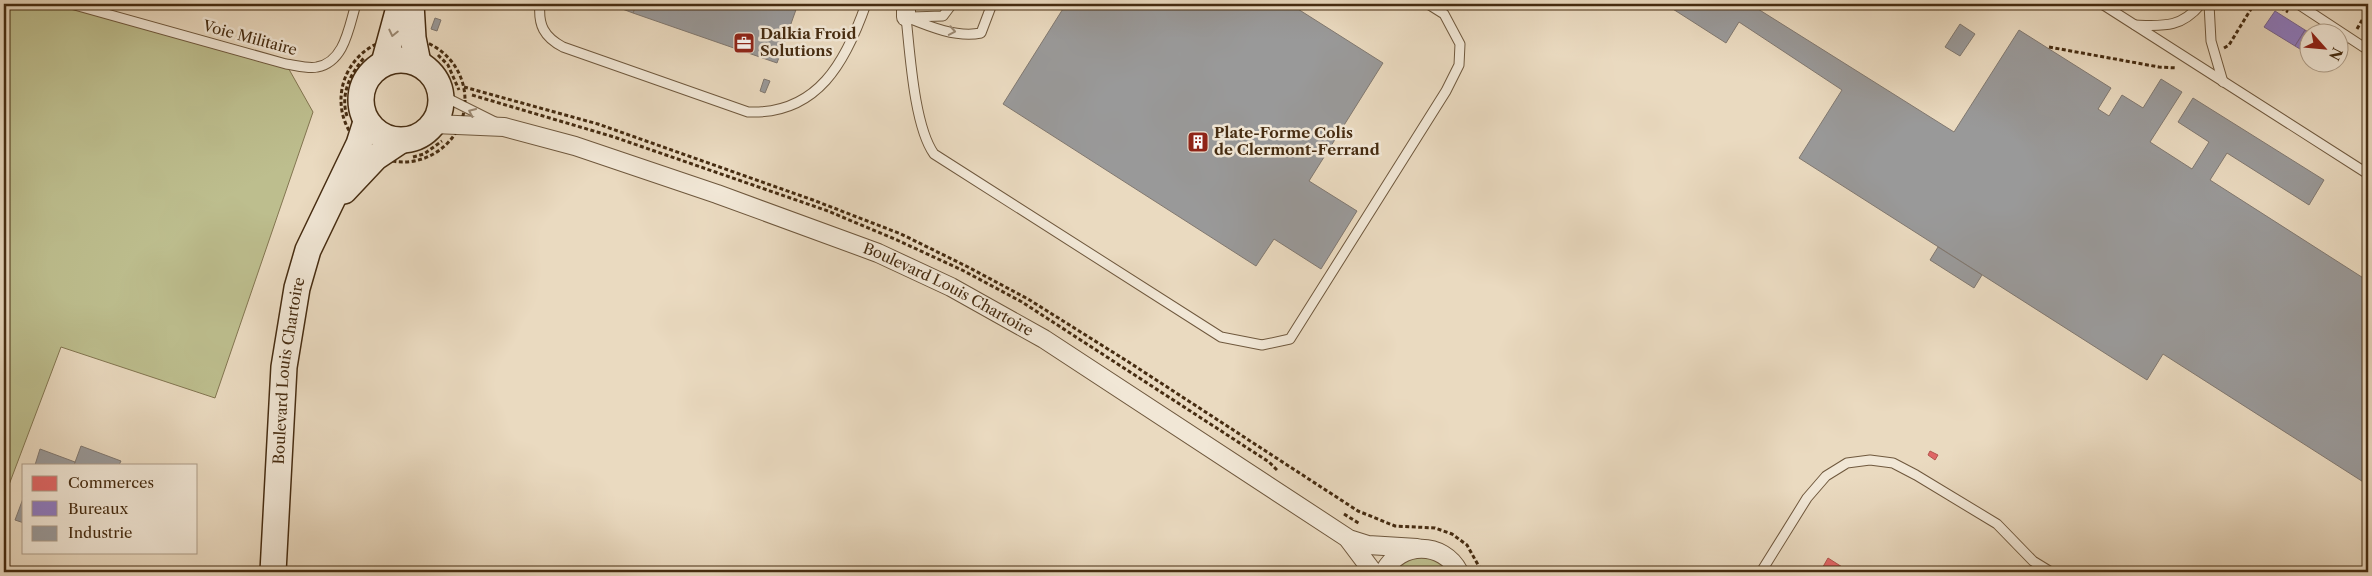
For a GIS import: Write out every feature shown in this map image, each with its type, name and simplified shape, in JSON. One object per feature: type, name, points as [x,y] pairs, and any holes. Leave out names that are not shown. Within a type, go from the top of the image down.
[{"type":"main road","points":[[400,4],[402,48],[434,76],[453,113],[413,139],[373,143],[361,111],[362,88],[374,69],[402,48],[411,4]]},
{"type":"main road","name":"Boulevard Louis Chartoire","points":[[273,572],[276,561],[275,534],[279,494],[284,367],[297,288],[308,250],[326,211],[373,143]]},
{"type":"main road","name":"Boulevard Louis Chartoire","points":[[258,572],[275,534]]},
{"type":"street","name":"Boulevard Louis Chartoire","points":[[453,113],[575,146],[735,200],[878,253],[950,287],[1044,339],[1349,539]]},
{"type":"street","points":[[1349,539],[1368,545],[1431,548],[1444,554],[1455,564],[1459,572]]},
{"type":"street","points":[[1349,539],[1373,572]]},
{"type":"street","points":[[1384,572],[1392,560],[1404,552],[1417,548]]},
{"type":"lane","name":"Voie Militaire","points":[[71,4],[286,64],[317,68],[335,60],[344,44],[356,4]]},
{"type":"lane","points":[[540,4],[539,18],[542,30],[552,41],[563,47],[748,112],[772,111],[817,91],[835,70],[857,30],[866,4]]},
{"type":"lane","points":[[906,10],[943,16],[952,4]]},
{"type":"lane","points":[[906,10],[936,28],[974,34],[981,33],[992,4]]},
{"type":"lane","points":[[906,10],[915,88],[926,143],[934,154],[1221,337],[1262,345],[1290,339],[1459,65],[1460,44],[1444,14],[1428,4]]},
{"type":"lane","points":[[2102,4],[2368,174]]},
{"type":"lane","points":[[2135,25],[2170,26],[2193,14],[2201,4]]},
{"type":"lane","points":[[2210,4],[2211,41],[2224,82]]},
{"type":"lane","points":[[2298,4],[2368,50]]},
{"type":"lane","points":[[1761,572],[1807,498],[1826,476],[1847,463],[1870,460],[1893,463],[1997,524],[2033,561],[2051,572]]},
{"type":"path","points":[[402,48],[433,52],[448,66],[459,91],[453,113],[446,144],[426,158],[401,162],[373,143],[348,130],[342,113],[341,94],[346,77],[355,61],[368,49],[402,48]]},
{"type":"green space","points":[[4,4],[71,4],[286,64],[313,112],[215,398],[61,347],[4,498]]},
{"type":"green space","points":[[1422,556],[1433,558],[1451,572],[1393,572],[1406,561]]},
{"type":"building: Commerces","points":[[1930,451],[1938,455],[1935,460],[1928,455]]},
{"type":"building: Commerces","points":[[1828,558],[1850,572],[1820,572]]},
{"type":"building: Bureaux","points":[[2275,11],[2300,27],[2300,38],[2295,46],[2264,27]]},
{"type":"building: Bureaux","points":[[2300,38],[2300,49],[2295,46]]},
{"type":"building: Industrie","points":[[609,4],[637,4],[633,13]]},
{"type":"building: Industrie","points":[[637,4],[798,4],[777,63],[633,13]]},
{"type":"building: Industrie","name":"Plate-Forme Colis de Clermont-Ferrand","points":[[1066,4],[1290,4],[1383,63],[1309,181],[1357,211],[1321,269],[1274,239],[1256,266],[1003,104]]},
{"type":"building: Industrie","points":[[1665,4],[1750,4],[1954,132],[2019,30],[2111,88],[2098,109],[2109,116],[2122,95],[2143,108],[2161,79],[2182,92],[2150,142],[2192,169],[2209,142],[2178,122],[2193,98],[2324,180],[2309,205],[2227,153],[2210,180],[2368,281],[2368,485],[2163,354],[2147,380],[1799,158],[1842,90],[1739,22],[1726,43]]},
{"type":"building: Industrie","points":[[435,18],[441,20],[437,31],[431,29]]},
{"type":"building: Industrie","points":[[1960,24],[1975,34],[1960,56],[1945,47]]},
{"type":"building: Industrie","points":[[764,79],[770,81],[765,93],[760,91]]},
{"type":"building: Industrie","points":[[1938,247],[1982,275],[1974,288],[1930,260]]},
{"type":"building: Industrie","points":[[81,446],[121,461],[120,464],[74,464]]},
{"type":"building: Industrie","points":[[40,449],[75,462],[74,464],[35,464]]},
{"type":"building: Industrie","points":[[22,501],[22,522],[15,520]]},
{"type":"place","name":"Dalkia Froid Solutions","points":[[744,43]]},
{"type":"place","name":"Plate-Forme Colis de Clermont-Ferrand","points":[[1198,142]]}]
